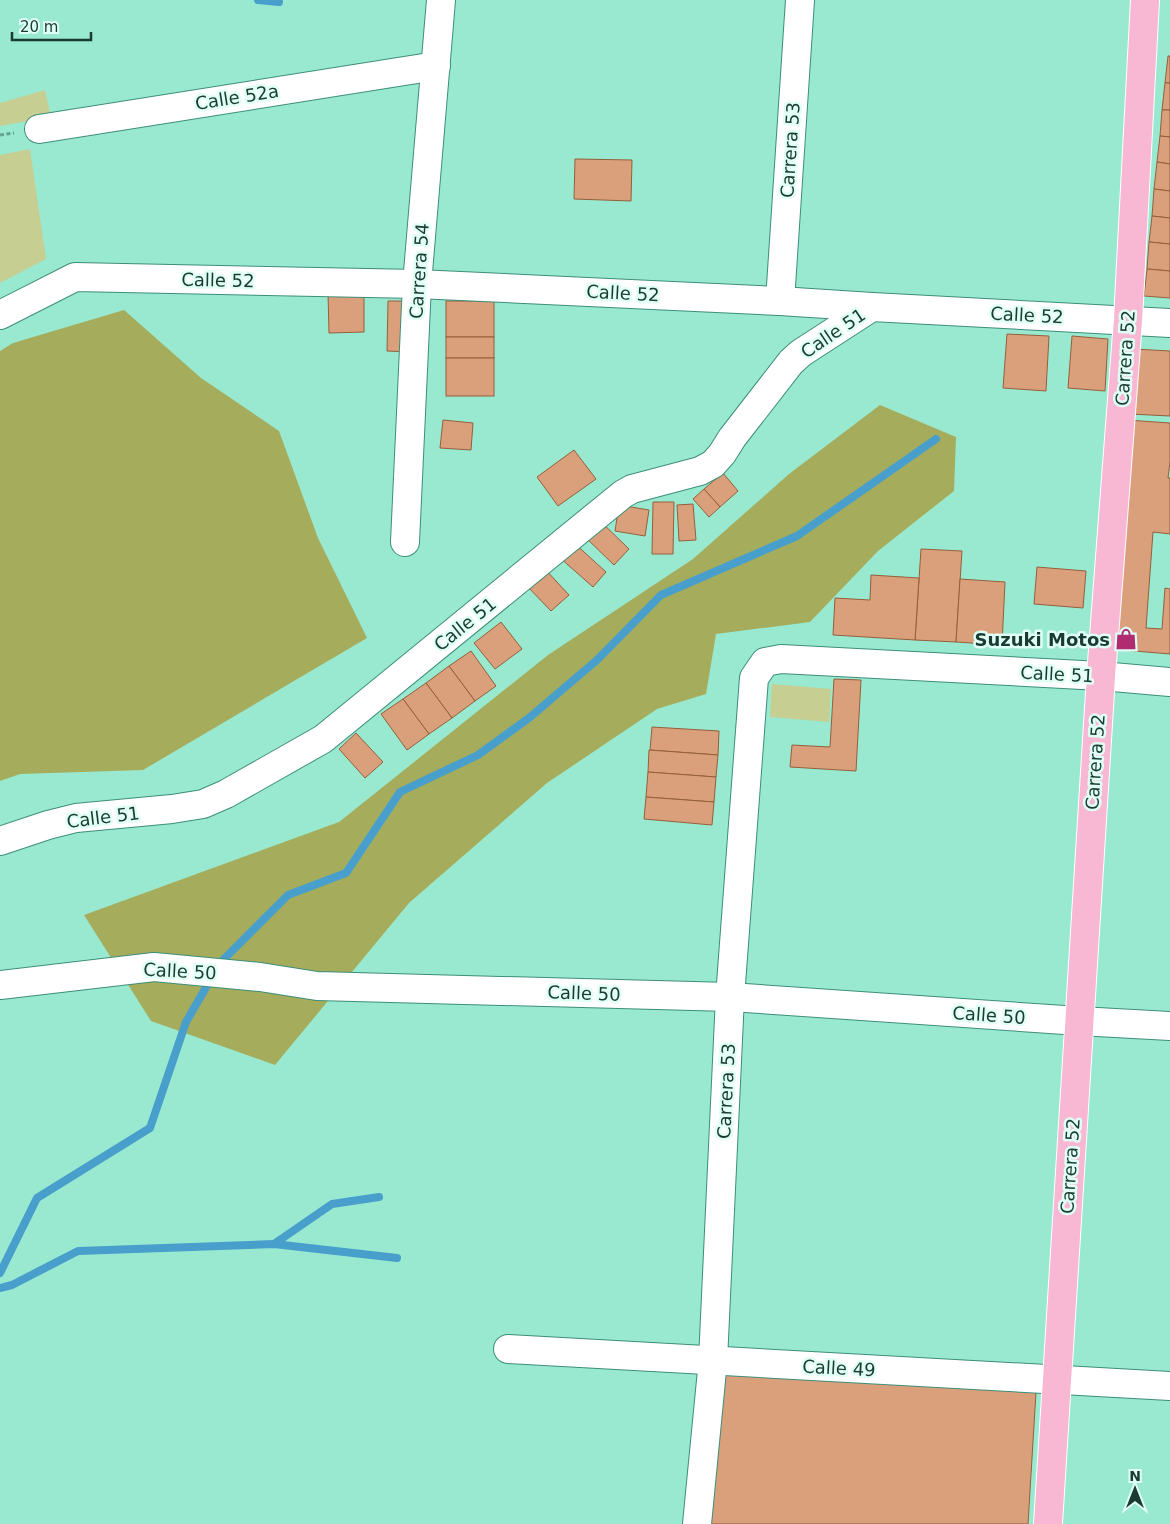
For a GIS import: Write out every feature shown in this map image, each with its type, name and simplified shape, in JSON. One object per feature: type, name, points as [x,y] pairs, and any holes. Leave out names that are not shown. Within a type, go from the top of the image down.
[{"type":"main road","name":"Carrera 52","points":[[1048,1524],[1101,676],[1128,320],[1145,0]]},
{"type":"street","name":"Carrera 54","points":[[405,542],[417,284],[441,0]]},
{"type":"street","name":"Carrera 53","points":[[780,301],[800,0]]},
{"type":"street","name":"Calle 52a","points":[[39,129],[436,66]]},
{"type":"street","name":"Calle 52","points":[[0,315],[75,277],[417,284],[780,301],[1170,323]]},
{"type":"street","name":"Calle 51","points":[[0,841],[76,818],[172,809],[203,804],[226,794],[322,739],[623,494],[632,488],[700,471],[712,464],[722,454],[732,438],[791,362],[801,353],[872,307]]},
{"type":"street","name":"Calle 51","points":[[765,662],[781,658],[1101,676],[1170,682]]},
{"type":"street","name":"Carrera 53","points":[[698,1524],[713,1360],[730,997],[754,678],[765,662]]},
{"type":"street","name":"Calle 50","points":[[0,985],[154,967],[260,977],[317,986],[730,997],[1170,1026]]},
{"type":"street","name":"Calle 49","points":[[508,1349],[1170,1386]]},
{"type":"green space","points":[[45,90],[51,117],[0,126],[0,103]]},
{"type":"green space","points":[[30,149],[46,259],[0,283],[0,155]]},
{"type":"green space","points":[[124,310],[201,378],[279,431],[318,538],[367,638],[143,770],[20,774],[0,781],[0,351],[13,343]]},
{"type":"green space","points":[[880,405],[956,437],[954,491],[878,551],[810,622],[716,634],[706,694],[657,709],[547,783],[409,903],[275,1065],[151,1021],[84,915],[339,822],[548,655],[693,559],[789,474]]},
{"type":"green space","points":[[772,684],[831,689],[829,722],[770,717]]},
{"type":"building","points":[[1168,56],[1170,56],[1170,83],[1165,83]]},
{"type":"building","points":[[1165,83],[1170,83],[1170,110],[1162,110]]},
{"type":"building","points":[[1162,110],[1170,110],[1170,137],[1160,136]]},
{"type":"building","points":[[1160,136],[1170,137],[1170,164],[1157,162]]},
{"type":"building","points":[[575,159],[632,160],[631,201],[574,199]]},
{"type":"building","points":[[1157,162],[1170,164],[1170,191],[1154,189]]},
{"type":"building","points":[[1154,189],[1170,191],[1170,218],[1152,216]]},
{"type":"building","points":[[1152,216],[1170,218],[1170,244],[1149,242]]},
{"type":"building","points":[[1149,242],[1170,244],[1170,271],[1147,269]]},
{"type":"building","points":[[1147,269],[1170,271],[1170,298],[1144,296]]},
{"type":"building","points":[[328,293],[364,293],[364,332],[329,333]]},
{"type":"building","points":[[388,301],[410,301],[410,352],[387,351]]},
{"type":"building","points":[[446,301],[494,301],[494,337],[446,337]]},
{"type":"building","points":[[1007,334],[1049,336],[1046,391],[1003,388]]},
{"type":"building","points":[[1072,336],[1108,339],[1105,391],[1068,388]]},
{"type":"building","points":[[446,337],[494,337],[494,358],[446,358]]},
{"type":"building","points":[[1134,349],[1170,351],[1170,416],[1130,414]]},
{"type":"building","points":[[446,358],[494,358],[494,396],[446,396]]},
{"type":"building","points":[[443,420],[473,423],[471,450],[440,448]]},
{"type":"building","points":[[1127,420],[1170,423],[1168,478],[1170,478],[1170,534],[1153,532],[1146,628],[1162,629],[1165,588],[1170,589],[1170,654],[1111,649]]},
{"type":"building","points":[[574,450],[596,479],[558,506],[537,477]]},
{"type":"building","points":[[723,473],[738,491],[720,507],[704,489]]},
{"type":"building","points":[[704,489],[720,507],[709,517],[693,499]]},
{"type":"building","points":[[653,502],[674,502],[673,554],[652,554]]},
{"type":"building","points":[[693,504],[696,540],[679,541],[677,505]]},
{"type":"building","points":[[619,505],[649,510],[645,536],[615,531]]},
{"type":"building","points":[[597,518],[629,549],[614,565],[582,534]]},
{"type":"building","points":[[573,542],[606,572],[593,587],[559,557]]},
{"type":"building","points":[[921,549],[962,551],[956,642],[915,640]]},
{"type":"building","points":[[1037,567],[1086,571],[1083,608],[1034,604]]},
{"type":"building","points":[[544,568],[569,595],[551,611],[526,585]]},
{"type":"building","points":[[871,575],[919,578],[915,640],[833,635],[835,598],[870,600]]},
{"type":"building","points":[[960,579],[1005,582],[1002,645],[956,642]]},
{"type":"building","points":[[501,622],[522,649],[495,669],[474,643]]},
{"type":"building","points":[[471,651],[496,686],[475,701],[449,666]]},
{"type":"building","points":[[449,666],[475,701],[452,718],[426,683]]},
{"type":"building","points":[[834,679],[861,680],[856,771],[790,767],[792,745],[830,747]]},
{"type":"building","points":[[426,683],[452,718],[429,734],[403,699]]},
{"type":"building","points":[[403,699],[429,734],[407,750],[381,714]]},
{"type":"building","points":[[652,727],[719,731],[718,755],[650,750]]},
{"type":"building","points":[[356,733],[383,762],[365,778],[339,749]]},
{"type":"building","points":[[649,750],[718,755],[716,777],[648,772]]},
{"type":"building","points":[[648,772],[716,777],[714,802],[646,797]]},
{"type":"building","points":[[646,797],[714,802],[712,825],[644,819]]},
{"type":"building","points":[[718,1373],[1036,1392],[1028,1524],[710,1524]]},
{"type":"waterway","points":[[258,0],[279,2]]},
{"type":"waterway","points":[[218,968],[222,961],[288,895],[346,873],[400,792],[478,755],[529,718],[597,660],[661,595],[797,536],[936,439]]},
{"type":"waterway","points":[[0,1273],[37,1198],[150,1128],[186,1022],[212,977]]},
{"type":"waterway","points":[[274,1244],[332,1204],[379,1197]]},
{"type":"waterway","points":[[0,1288],[12,1285],[78,1251],[274,1244],[397,1258]]},
{"type":"place","name":"Suzuki Motos","points":[[1126,639]]}]
